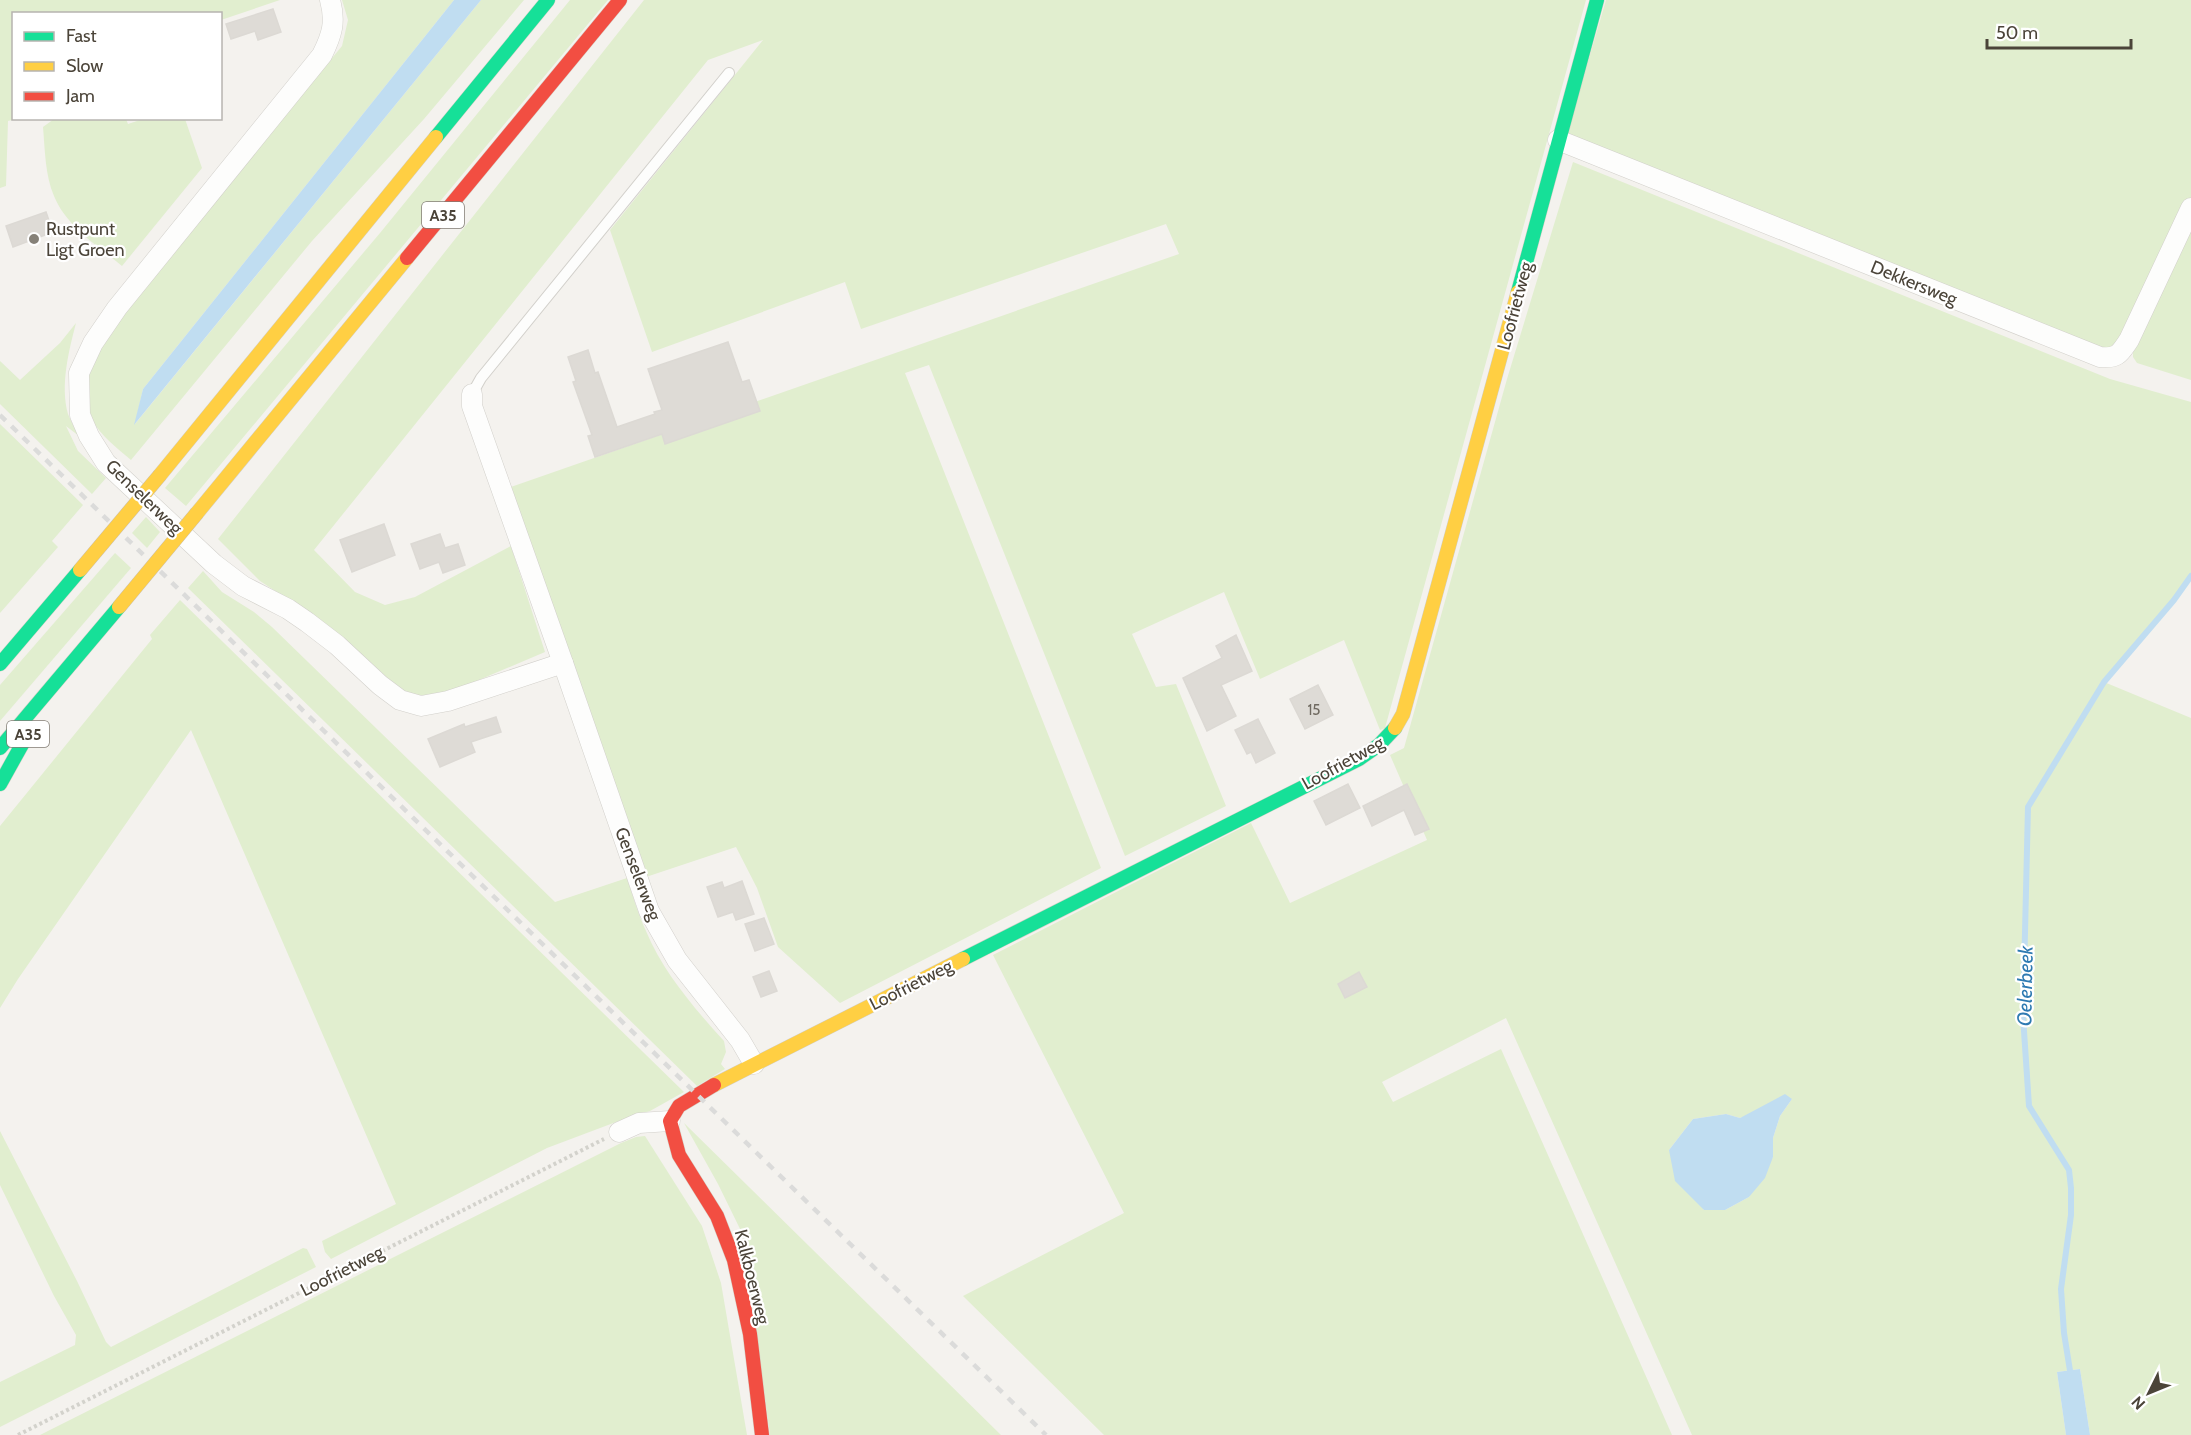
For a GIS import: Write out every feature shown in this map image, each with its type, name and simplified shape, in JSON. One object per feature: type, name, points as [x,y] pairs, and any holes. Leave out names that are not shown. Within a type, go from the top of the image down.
[{"type":"main road","points":[[0,664],[160,475],[548,0]]},
{"type":"main road","name":"A35","points":[[0,748],[119,608],[620,0]]},
{"type":"main road","name":"Loofrietweg","points":[[670,1120],[679,1106],[709,1087],[1359,759],[1390,737],[1404,714],[1597,0]]},
{"type":"main road","points":[[0,657],[20,641]]},
{"type":"main road","name":"A35","points":[[0,784],[56,683]]},
{"type":"main road","name":"Kalkboerweg","points":[[670,1120],[681,1160],[714,1209],[726,1236],[746,1317],[762,1435]]},
{"type":"street","name":"Genselerweg","points":[[330,0],[334,15],[330,38],[322,55],[117,308],[93,343],[79,373],[80,415],[88,436],[106,463],[214,564],[243,586],[288,609],[307,622],[400,700],[420,706],[448,701],[563,663]]},
{"type":"street","name":"Dekkersweg","points":[[1558,140],[2089,353],[2111,358],[2119,354],[2129,340],[2191,208]]},
{"type":"street","name":"Genselerweg","points":[[472,394],[472,406],[649,911],[677,960],[740,1040],[754,1064]]},
{"type":"street","points":[[619,1132],[639,1123],[670,1120]]},
{"type":"lane","points":[[472,394],[481,378],[729,73]]},
{"type":"path","name":"Loofrietweg","points":[[18,1435],[619,1132]]},
{"type":"green space","points":[[0,0],[280,0],[222,20],[222,12],[12,12],[12,120],[8,121],[6,186],[0,188]]},
{"type":"green space","points":[[342,0],[454,0],[143,389],[135,424],[481,0],[524,0],[424,119],[312,241],[131,460],[100,431],[92,420],[87,403],[87,385],[100,348],[145,285],[342,46],[348,20]]},
{"type":"green space","points":[[570,0],[608,0],[186,506],[165,488],[380,233]]},
{"type":"green space","points":[[644,0],[1586,0],[1385,728],[1380,730],[1344,640],[1260,679],[1224,592],[1132,634],[1156,687],[1176,684],[1226,806],[1125,856],[929,365],[905,373],[1101,868],[840,1003],[778,947],[757,888],[736,847],[646,877],[508,488],[1179,254],[1166,224],[861,329],[845,282],[652,352],[610,230],[763,40],[708,60],[314,550],[355,592],[385,605],[415,597],[511,546],[545,652],[446,694],[430,698],[403,692],[380,675],[349,643],[321,621],[260,581],[218,539]]},
{"type":"green space","points":[[1606,0],[2191,0],[2191,197],[2129,332],[2110,353],[1567,134]]},
{"type":"green space","points":[[53,120],[126,120],[128,124],[140,120],[185,120],[202,168],[122,266],[74,226],[59,207],[47,171],[43,127]]},
{"type":"green space","points":[[1573,162],[2110,379],[2191,402],[2191,576],[2174,600],[2104,682],[2191,718],[2191,1435],[2090,1435],[2080,1369],[2057,1372],[2066,1435],[1692,1435],[1506,1018],[1382,1082],[1393,1102],[1501,1049],[1672,1435],[1104,1435],[963,1296],[1124,1213],[993,955],[1251,823],[1290,903],[1427,840],[1390,755],[1404,748],[1507,379]],"holes":[[[1792,1099],[1780,1116],[1773,1138],[1773,1157],[1749,1197],[1725,1210],[1704,1210],[1669,1150],[1693,1119],[1726,1114],[1740,1118]]]},
{"type":"green space","points":[[2191,227],[2191,380],[2137,363],[2133,357],[2133,351]]},
{"type":"green space","points":[[76,323],[66,368],[65,391],[68,414],[79,436],[66,426],[78,451],[106,478],[92,494],[0,404],[0,361],[20,380],[60,343]]},
{"type":"green space","points":[[0,424],[83,505],[52,541],[58,547],[0,613]]},
{"type":"green space","points":[[146,517],[160,532],[147,548],[132,533]]},
{"type":"green space","points":[[115,553],[131,568],[0,721],[0,685]]},
{"type":"green space","points":[[203,571],[222,592],[254,612],[272,627],[555,902],[627,878],[643,925],[661,961],[691,1003],[724,1041],[726,1052],[721,1064],[725,1069],[697,1086],[188,588]]},
{"type":"green space","points":[[180,600],[684,1092],[650,1111],[547,1148],[331,1259],[325,1252],[322,1241],[396,1204],[191,730],[0,1008],[0,826],[152,639],[150,635]]},
{"type":"green space","points":[[684,1123],[1001,1435],[770,1435],[743,1235]]},
{"type":"green space","points":[[0,1131],[106,1342],[111,1347],[303,1248],[307,1249],[316,1267],[0,1427],[0,1382],[75,1345],[76,1335],[54,1296],[0,1185]]},
{"type":"green space","points":[[645,1136],[702,1226],[721,1283],[747,1435],[40,1435],[621,1143]]},
{"type":"water","points":[[454,0],[481,0],[134,425],[143,389]]},
{"type":"water","points":[[1785,1094],[1792,1099],[1780,1116],[1773,1138],[1773,1157],[1765,1178],[1749,1197],[1725,1210],[1704,1210],[1675,1181],[1669,1150],[1693,1119],[1726,1114],[1740,1118]]},
{"type":"water","points":[[2080,1369],[2090,1435],[2066,1435],[2057,1372]]},
{"type":"building","points":[[273,9],[281,32],[258,40],[255,31],[231,39],[226,24]]},
{"type":"building","points":[[46,212],[53,232],[13,247],[6,226]]},
{"type":"building","points":[[728,342],[742,382],[749,380],[760,411],[665,444],[662,434],[595,457],[588,436],[592,435],[573,382],[576,381],[568,357],[588,350],[617,427],[662,410],[648,369]]},
{"type":"building","points":[[384,524],[395,555],[352,572],[340,540]]},
{"type":"building","points":[[440,534],[445,548],[458,544],[465,565],[443,573],[439,562],[420,569],[411,544]]},
{"type":"building","points":[[1236,635],[1252,671],[1221,685],[1236,716],[1207,731],[1183,678],[1222,658],[1216,646]]},
{"type":"building","points":[[1318,685],[1333,715],[1305,729],[1290,699]]},
{"type":"building","points":[[496,717],[501,732],[471,742],[475,752],[440,767],[428,739],[464,724],[465,727]]},
{"type":"building","points":[[1258,719],[1275,753],[1256,763],[1251,752],[1247,754],[1235,730]]},
{"type":"building","points":[[1348,784],[1360,808],[1326,825],[1314,801]]},
{"type":"building","points":[[1407,784],[1429,829],[1415,835],[1404,810],[1372,826],[1363,806]]},
{"type":"building","points":[[742,881],[754,914],[736,920],[733,912],[718,917],[707,887],[722,882],[724,888]]},
{"type":"building","points":[[764,918],[774,944],[755,951],[745,924]]},
{"type":"building","points":[[769,971],[777,991],[761,997],[753,977]]},
{"type":"building","points":[[1359,972],[1367,987],[1345,998],[1338,984]]},
{"type":"waterway","name":"Oelerbeek","points":[[2071,1377],[2064,1333],[2061,1289],[2071,1215],[2069,1170],[2029,1106],[2023,1016],[2028,807],[2104,682],[2174,600],[2191,576]]},
{"type":"railway","points":[[0,415],[1046,1435]]},
{"type":"traffic: fast","points":[[436,137],[548,0]]},
{"type":"traffic: fast","points":[[1518,292],[1597,0]]},
{"type":"traffic: fast","points":[[0,664],[80,570]]},
{"type":"traffic: fast","points":[[0,748],[119,607]]},
{"type":"traffic: fast","points":[[963,959],[1359,759],[1379,745],[1395,728]]},
{"type":"traffic: fast","points":[[0,784],[29,732]]},
{"type":"traffic: slow","points":[[160,475],[436,137]]},
{"type":"traffic: slow","points":[[197,513],[407,258]]},
{"type":"traffic: slow","points":[[1395,728],[1403,714],[1518,292]]},
{"type":"traffic: slow","points":[[80,570],[160,475]]},
{"type":"traffic: slow","points":[[119,607],[197,513]]},
{"type":"traffic: slow","points":[[714,1085],[963,959]]},
{"type":"traffic: jam","points":[[407,258],[620,0]]},
{"type":"traffic: jam","points":[[714,1085],[679,1106],[670,1121],[679,1155],[717,1216],[734,1260],[750,1334],[762,1435]]},
{"type":"place","name":"Rustpunt Ligt Groen","points":[[34,239]]}]
